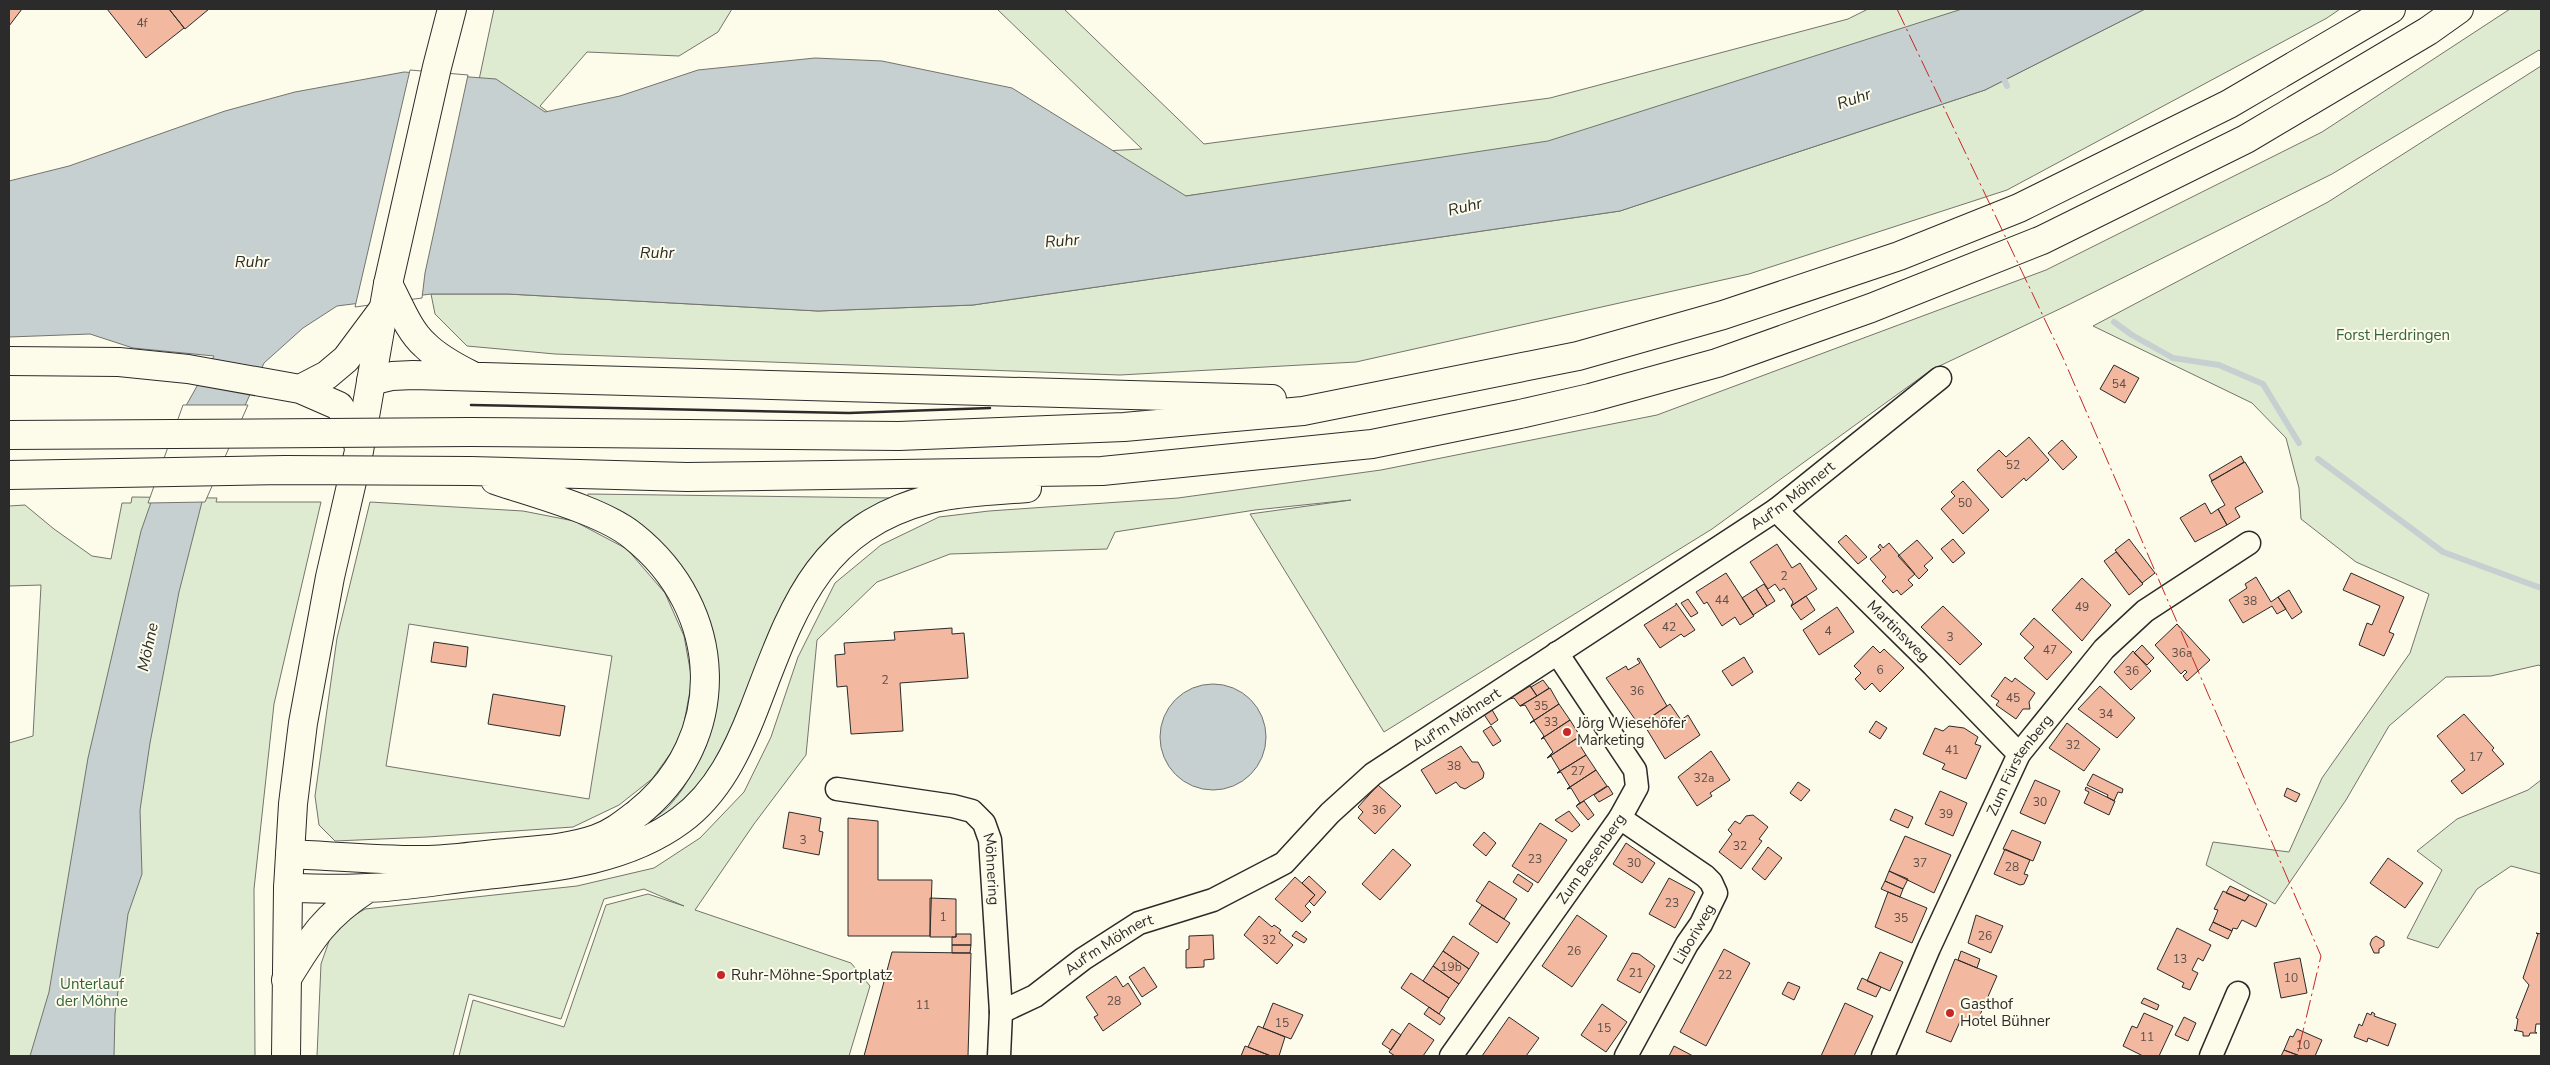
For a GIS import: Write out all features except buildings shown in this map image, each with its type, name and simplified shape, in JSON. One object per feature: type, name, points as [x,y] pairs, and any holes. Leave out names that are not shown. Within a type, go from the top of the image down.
[{"type":"main road","points":[[286,1056],[288,888],[303,723],[330,577],[359,448],[371,382],[369,342],[386,296],[452,9]]},
{"type":"main road","points":[[9,435],[470,432],[899,436],[1124,427],[1303,411],[1366,400],[1578,356],[1723,315],[1899,256],[2019,208],[2230,104],[2391,9]]},
{"type":"main road","points":[[9,476],[285,470],[470,471],[687,477],[1139,468],[1372,444],[1572,402],[1718,363],[1871,308],[2042,240],[2246,139],[2428,31],[2459,9]]},
{"type":"main road","points":[[386,296],[424,345],[446,362],[477,378]]},
{"type":"main road","points":[[317,387],[369,342]]},
{"type":"main road","points":[[9,361],[119,362],[317,387],[339,406],[353,428],[359,448]]},
{"type":"main road","points":[[371,382],[392,376],[413,375],[1366,400]]},
{"type":"main road","points":[[288,888],[368,888],[568,864],[618,852],[650,840],[689,814],[722,776],[748,726],[796,606],[828,559],[859,532],[893,513],[931,499],[966,493],[1064,484],[1139,468]]},
{"type":"main road","points":[[290,854],[420,860],[555,848],[582,843],[626,824],[649,805],[676,774],[693,741],[704,696],[703,651],[695,619],[672,575],[632,535],[612,523],[470,471]]},
{"type":"main road","points":[[286,980],[322,923],[345,903],[368,888]]},
{"type":"street","name":"Auf'm Möhnert","points":[[1000,1012],[1035,996],[1083,959],[1139,923],[1213,900],[1284,863],[1330,813],[1374,774],[1557,652],[1776,510],[1940,378]]},
{"type":"street","name":"Martinsweg","points":[[1776,510],[1933,665],[2019,754]]},
{"type":"street","name":"Zum Fürstenberg","points":[[1883,1056],[1933,940],[2019,754],[2104,649],[2145,611],[2249,543]]},
{"type":"street","name":"Zum Besenberg","points":[[1451,1056],[1620,818],[1637,787],[1635,770],[1557,652]]},
{"type":"street","name":"Möhnering","points":[[837,789],[953,806],[972,811],[984,823],[990,840],[1000,1012]]},
{"type":"street","name":"Liboriweg","points":[[1620,818],[1705,876],[1711,882],[1716,893],[1701,924],[1687,944],[1626,1056]]},
{"type":"street","points":[[2211,1056],[2238,993]]},
{"type":"street","points":[[999,1056],[1000,1012]]},
{"type":"green space","points":[[494,9],[732,9],[718,32],[679,56],[587,52],[540,106],[587,141],[953,159],[1142,149],[997,9],[1064,9],[1204,144],[1550,98],[1848,19],[1868,9],[1966,9],[1652,131],[1186,196],[450,217]]},
{"type":"green space","points":[[2145,9],[2340,9],[2327,18],[2007,190],[1749,274],[1356,362],[1120,375],[555,354],[467,346],[435,314],[431,294],[508,294],[818,311],[973,305],[1620,211],[1985,90]]},
{"type":"green space","points":[[2510,9],[2541,9],[2541,52],[2539,50],[2332,174],[2068,305],[1931,370],[1712,529],[1384,732],[1250,514],[1351,500],[1255,510],[1115,532],[1107,549],[950,554],[877,582],[817,640],[806,755],[754,824],[695,910],[851,963],[870,986],[849,1056],[459,1056],[473,1000],[564,1027],[606,905],[648,894],[684,906],[644,889],[604,899],[561,1019],[469,994],[453,1056],[317,1056],[321,964],[334,927],[365,909],[577,886],[654,868],[700,838],[744,792],[771,737],[798,657],[835,583],[881,545],[939,517],[989,511],[1178,498],[1381,470],[1657,415],[2046,270],[2322,132]]},
{"type":"green space","name":"Forst Herdringen","points":[[2541,66],[2541,667],[2539,665],[2491,676],[2446,677],[2389,726],[2346,800],[2275,904],[2206,865],[2213,842],[2289,852],[2322,778],[2410,653],[2429,594],[2356,562],[2301,519],[2299,488],[2286,438],[2252,403],[2093,326],[2328,202]]},
{"type":"green space","points":[[588,494],[894,498],[856,523],[736,729],[708,781],[645,832],[642,826],[667,808],[683,788],[694,768],[702,746],[708,701],[710,630],[587,502]]},
{"type":"green space","name":"Unterlauf der Möhne","points":[[132,497],[217,498],[216,502],[321,502],[274,704],[254,889],[255,1056],[9,1056],[9,743],[33,736],[41,585],[9,586],[9,506],[25,505],[54,529],[92,556],[111,559],[122,503],[131,503]]},
{"type":"green space","points":[[370,502],[523,511],[574,521],[627,549],[665,593],[684,636],[692,680],[681,739],[652,779],[619,805],[573,827],[335,841],[319,825],[315,796],[337,638]],"holes":[[[409,624],[612,656],[589,799],[386,766]]]},
{"type":"green space","points":[[2541,780],[2541,874],[2511,866],[2477,889],[2438,948],[2407,938],[2442,870],[2417,851],[2457,819],[2528,790]]},
{"type":"water","points":[[1962,9],[2145,9],[1985,90],[1620,211],[973,305],[818,311],[508,294],[431,294],[337,306],[303,328],[264,363],[202,502],[179,592],[150,743],[140,810],[142,874],[128,914],[115,1014],[114,1056],[30,1056],[49,992],[88,758],[141,531],[183,411],[214,356],[133,348],[90,334],[9,337],[9,181],[69,166],[225,111],[295,92],[404,72],[496,79],[545,112],[620,96],[698,70],[815,58],[882,61],[1012,88],[1186,196],[1548,141]]},
{"type":"water","points":[[1213,684],[1233,688],[1251,699],[1262,717],[1266,737],[1262,757],[1251,775],[1233,786],[1213,790],[1193,786],[1175,775],[1164,757],[1160,737],[1164,717],[1175,699],[1193,688]]},
{"type":"pier","points":[[410,70],[468,75],[425,273],[422,298],[355,307]]},
{"type":"pier","points":[[183,405],[248,405],[205,502],[148,503]]},
{"type":"waterway","points":[[2001,73],[2007,86]]},
{"type":"waterway","points":[[2114,322],[2132,335],[2173,358],[2219,365],[2263,384],[2299,443]]},
{"type":"waterway","points":[[2318,459],[2443,552],[2541,588]]},
{"type":"wall","points":[[471,405],[849,413],[990,408]]},
{"type":"power","points":[[1897,9],[2064,360],[2321,956],[2297,1056]]},
{"type":"place","name":"Jörg Wiesehöfer Marketing","points":[[1567,732]]},
{"type":"place","name":"Ruhr-Möhne-Sportplatz","points":[[721,975]]},
{"type":"place","name":"Gasthof Hotel Bühner","points":[[1950,1013]]},
{"type":"water label","name":"Ruhr","points":[[1854,99]]},
{"type":"water label","name":"Ruhr","points":[[1465,207]]},
{"type":"water label","name":"Ruhr","points":[[1062,241]]},
{"type":"water label","name":"Ruhr","points":[[657,253]]},
{"type":"water label","name":"Ruhr","points":[[252,262]]},
{"type":"water label","name":"Möhne","points":[[148,647]]}]
